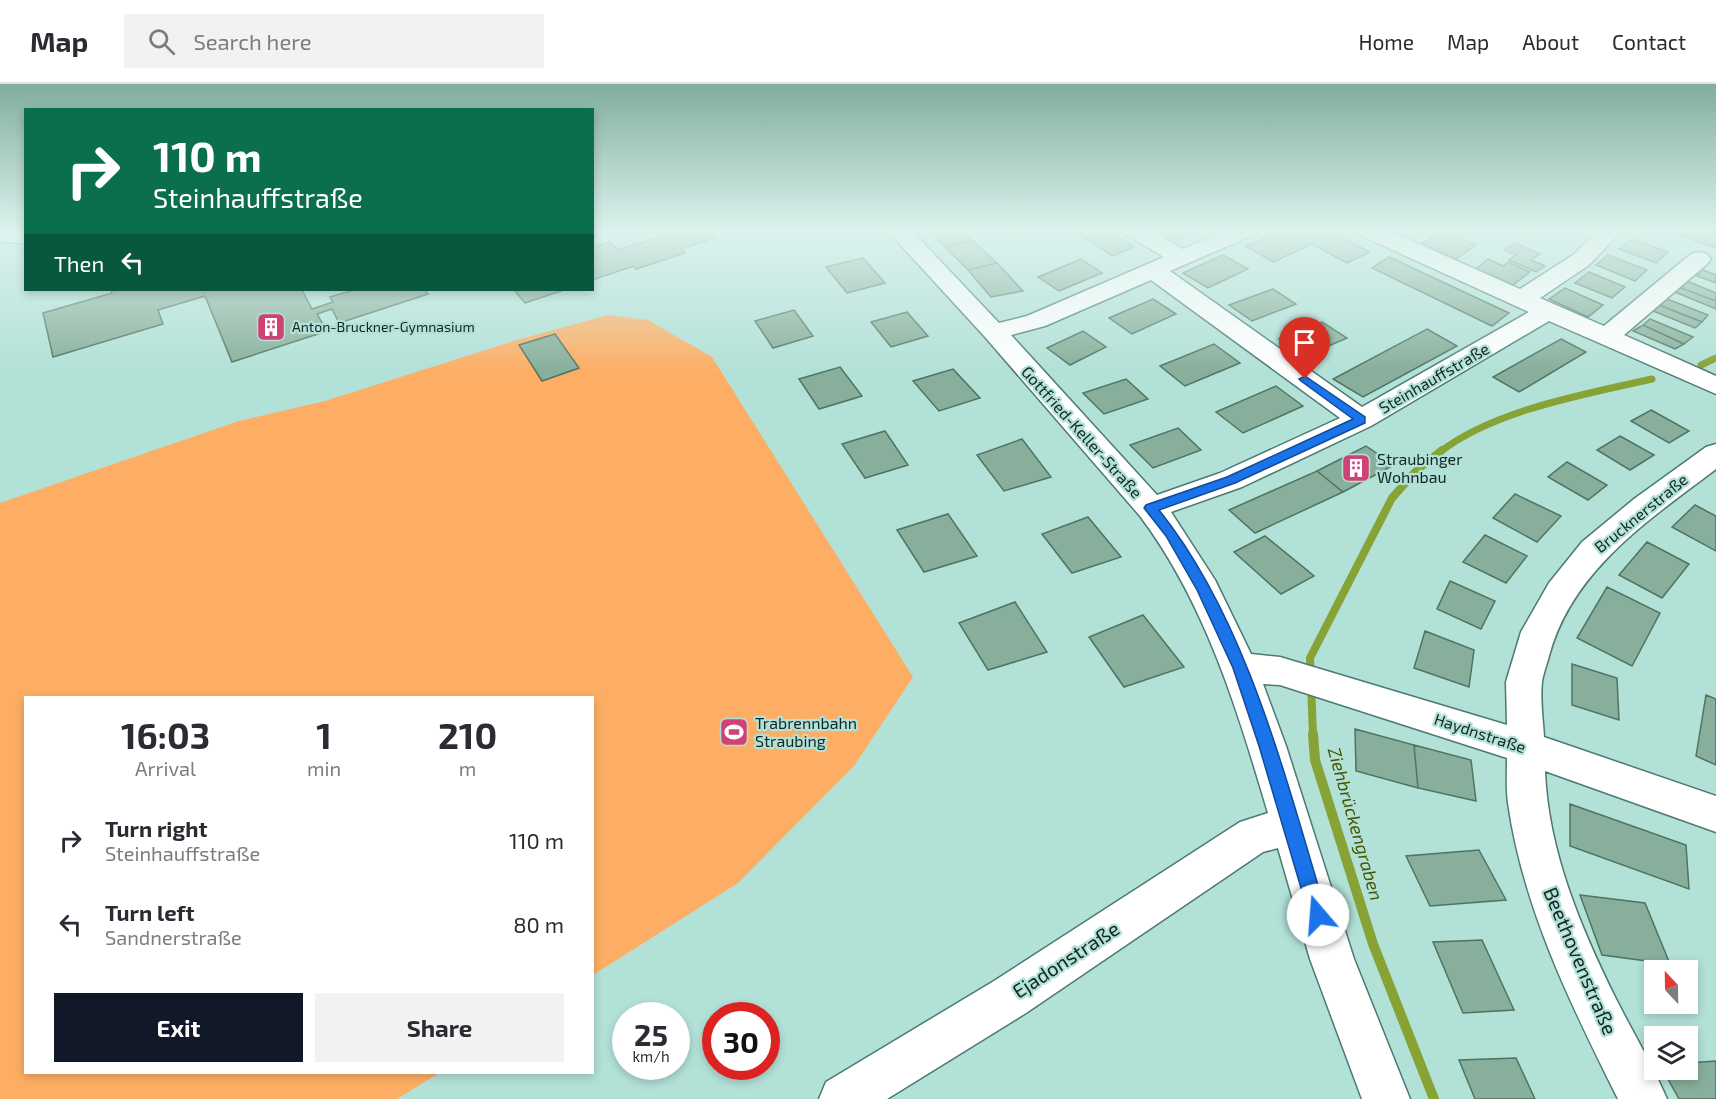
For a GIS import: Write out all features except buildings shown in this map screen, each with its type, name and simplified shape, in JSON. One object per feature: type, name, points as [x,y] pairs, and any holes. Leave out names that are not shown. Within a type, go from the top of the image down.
[{"type":"street","name":"Gottfried-Keller-Straße","points":[[943,277],[1151,508],[1170,533],[1203,589],[1240,668],[1267,746],[1332,959],[1386,1099]]},
{"type":"street","points":[[994,332],[1036,321],[1137,277]]},
{"type":"street","points":[[1164,277],[1361,420]]},
{"type":"street","points":[[1473,277],[1716,386]]},
{"type":"street","points":[[1521,299],[1554,277]]},
{"type":"street","points":[[1607,338],[1677,277]]},
{"type":"street","name":"Steinhauffstraße","points":[[1151,508],[1231,480],[1361,420],[1548,311]]},
{"type":"street","name":"Brucknerstraße","points":[[1525,747],[1524,682],[1538,632],[1561,592],[1593,549],[1716,454]]},
{"type":"street","name":"Haydnstraße","points":[[1240,668],[1280,671],[1324,684],[1525,747],[1716,814]]},
{"type":"street","name":"Beethovenstraße","points":[[1525,747],[1527,802],[1551,903],[1599,1013],[1643,1099]]},
{"type":"street","name":"Ejadonstraße","points":[[843,1099],[1010,997],[1254,835],[1290,827]]},
{"type":"shaded area","name":"Trabrennbahn Straubing","points":[[608,315],[648,320],[712,357],[913,677],[854,766],[738,883],[594,974],[594,696],[24,696],[24,1074],[437,1074],[397,1099],[0,1099],[0,503],[239,421],[325,401],[517,340]]},
{"type":"waterway","name":"Ziehbrückengraben","points":[[1701,365],[1716,358]]},
{"type":"waterway","name":"Ziehbrückengraben","points":[[1440,452],[1462,437],[1513,414],[1652,379]]},
{"type":"waterway","name":"Ziehbrückengraben","points":[[1313,735],[1310,658],[1392,498],[1416,471],[1442,450]]},
{"type":"waterway","name":"Ziehbrückengraben","points":[[1313,734],[1315,760],[1373,944],[1434,1099]]},
{"type":"place","name":"Anton-Bruckner-Gymnasium","points":[[271,327]]},
{"type":"place","name":"Straubinger Wohnbau","points":[[1356,468]]},
{"type":"place","name":"Trabrennbahn Straubing","points":[[734,732]]},
{"type":"route","points":[[1305,379],[1361,420],[1231,480],[1151,508],[1170,533],[1203,589],[1240,668],[1267,746],[1318,915]]}]
